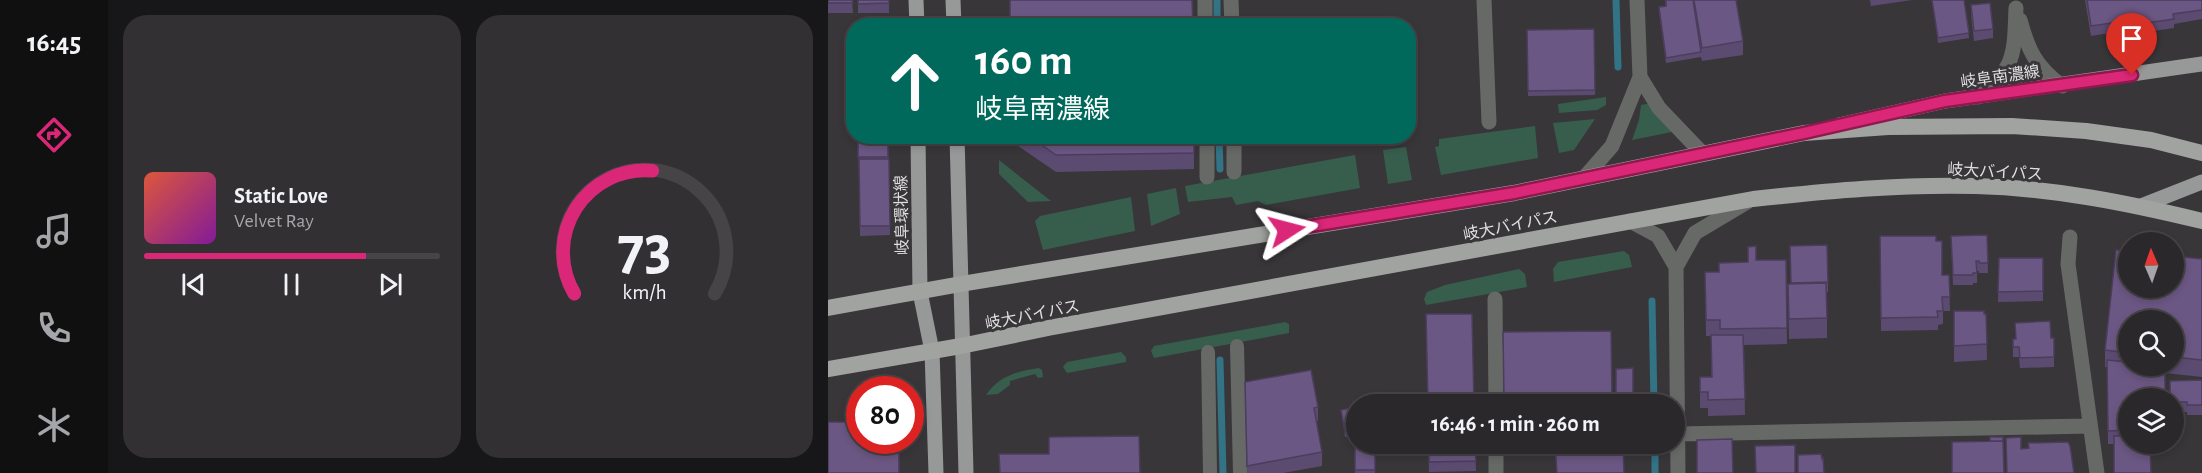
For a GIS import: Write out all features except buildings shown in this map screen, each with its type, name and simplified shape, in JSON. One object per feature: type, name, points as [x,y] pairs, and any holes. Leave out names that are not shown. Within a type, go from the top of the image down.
[{"type":"highway","name":"岐大バイパス","points":[[828,308],[1514,193],[1804,133],[1888,127],[2012,126],[2086,130],[2151,140],[2202,153]]},
{"type":"highway","name":"岐大バイパス","points":[[828,369],[1753,199],[1851,189],[1978,186],[2055,192],[2141,206],[2202,221]]},
{"type":"main road","points":[[916,0],[917,18]]},
{"type":"main road","points":[[953,0],[954,18]]},
{"type":"main road","name":"岐阜南濃線","points":[[1804,133],[1945,101],[2062,86],[2202,64]]},
{"type":"main road","name":"岐阜環状線","points":[[918,144],[920,292],[932,351],[936,473]]},
{"type":"main road","points":[[957,144],[966,473]]},
{"type":"main road","points":[[2141,206],[2202,182]]},
{"type":"street","points":[[1205,0],[1205,18]]},
{"type":"street","points":[[1231,0],[1232,18]]},
{"type":"street","points":[[1484,0],[1489,122]]},
{"type":"street","points":[[1584,178],[1612,146],[1640,77],[1637,0]]},
{"type":"street","points":[[2016,4],[2032,57],[2047,75],[2062,86]]},
{"type":"street","points":[[1978,97],[1999,79],[2009,64],[2014,37],[2016,4]]},
{"type":"street","points":[[1640,77],[1659,108],[1703,154]]},
{"type":"street","points":[[1206,144],[1207,177]]},
{"type":"street","points":[[1234,144],[1234,172]]},
{"type":"street","points":[[1676,267],[1695,233],[1753,199]]},
{"type":"street","points":[[1630,221],[1659,236],[1676,267],[1678,394]]},
{"type":"street","points":[[2070,237],[2068,264],[2097,473]]},
{"type":"street","points":[[1495,299],[1496,394]]},
{"type":"street","points":[[1685,434],[2090,426]]},
{"type":"street","points":[[1496,454],[1496,473]]},
{"type":"street","points":[[1678,454],[1678,473]]},
{"type":"lane","points":[[1237,346],[1240,473]]},
{"type":"lane","points":[[1208,352],[1210,473]]},
{"type":"green space","points":[[1606,97],[1606,105],[1597,110],[1559,113],[1558,104]]},
{"type":"green space","points":[[1652,103],[1672,132],[1632,140],[1641,105]]},
{"type":"green space","points":[[1595,119],[1574,150],[1559,153],[1553,123]]},
{"type":"green space","points":[[1535,126],[1538,158],[1441,175],[1435,147],[1439,146],[1439,139]]},
{"type":"green space","points":[[1406,147],[1412,180],[1388,184],[1383,150]]},
{"type":"green space","points":[[1355,155],[1360,188],[1266,205],[1258,201],[1236,205],[1232,197],[1188,202],[1185,186]]},
{"type":"green space","points":[[999,160],[1051,201],[1028,202],[999,174]]},
{"type":"green space","points":[[1176,188],[1180,214],[1151,226],[1147,194]]},
{"type":"green space","points":[[1131,197],[1135,231],[1043,250],[1035,221],[1040,216]]},
{"type":"green space","points":[[1624,251],[1629,255],[1632,267],[1554,282],[1553,269],[1558,262]]},
{"type":"green space","points":[[1519,269],[1525,274],[1527,287],[1426,305],[1424,299],[1427,292],[1445,285]]},
{"type":"green space","points":[[1285,322],[1289,324],[1289,333],[1154,358],[1151,351],[1154,346]]},
{"type":"green space","points":[[1121,352],[1126,357],[1126,362],[1067,373],[1063,367],[1067,362]]},
{"type":"green space","points":[[1039,368],[1042,370],[1043,377],[1038,378],[1035,374],[1010,381],[1010,385],[998,394],[986,395],[1003,379]]},
{"type":"waterway","points":[[1217,0],[1217,18]]},
{"type":"waterway","points":[[1616,0],[1618,67]]},
{"type":"waterway","points":[[1219,144],[1220,169]]},
{"type":"waterway","points":[[1652,301],[1654,394]]},
{"type":"waterway","points":[[1220,360],[1223,473]]},
{"type":"waterway","points":[[1655,454],[1655,473]]},
{"type":"route","points":[[1287,230],[1514,193],[1804,133],[1945,101],[2132,75]]}]
